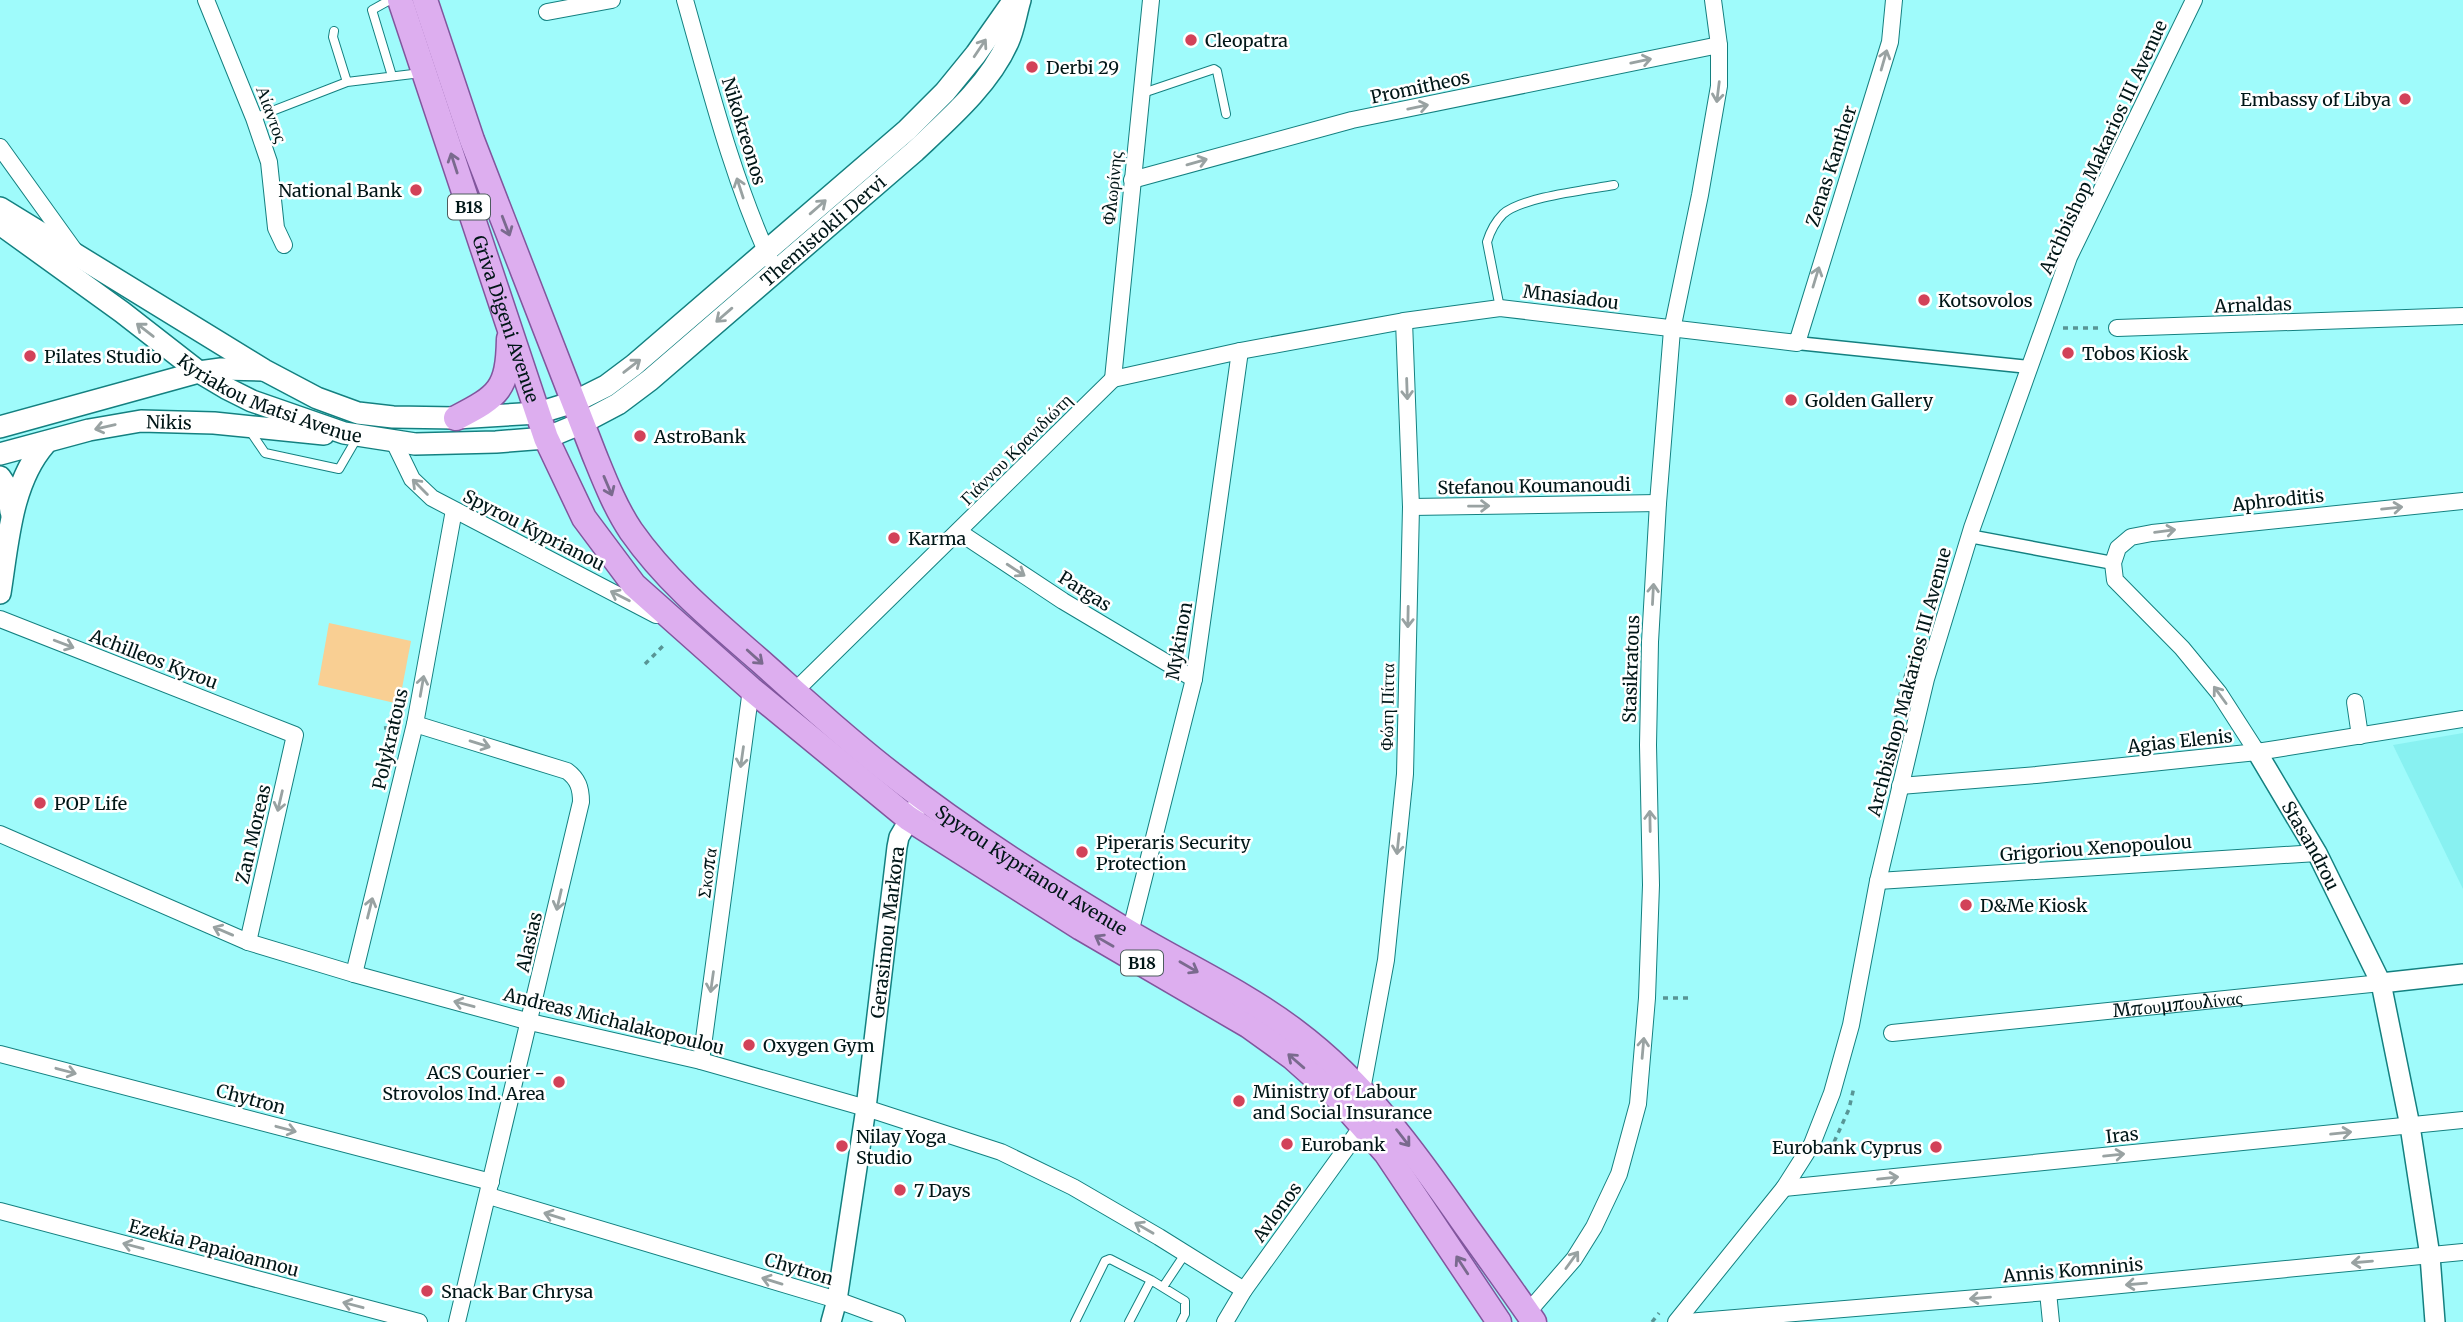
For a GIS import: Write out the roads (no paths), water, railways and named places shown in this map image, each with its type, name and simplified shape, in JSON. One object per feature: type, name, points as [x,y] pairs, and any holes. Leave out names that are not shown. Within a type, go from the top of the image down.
[{"type":"main road","name":"Griva Digeni Avenue","points":[[400,0],[546,438]]},
{"type":"main road","name":"Griva Digeni Avenue","points":[[425,0],[472,140],[578,413]]},
{"type":"main road","name":"Themistokli Dervi","points":[[771,261],[946,92],[1014,0]]},
{"type":"main road","name":"Themistokli Dervi","points":[[578,413],[606,386],[914,152],[953,115],[988,75],[1009,41],[1020,0]]},
{"type":"main road","name":"Kyriakou Matsi Avenue","points":[[1,221],[78,257],[264,370],[317,398],[358,412],[393,417],[456,418],[578,413]]},
{"type":"main road","name":"Kyriakou Matsi Avenue","points":[[1,221],[200,372],[252,401],[351,434],[415,444],[546,438],[578,413]]},
{"type":"main road","points":[[456,418],[481,405],[503,382],[508,367],[509,327]]},
{"type":"main road","name":"Nikis","points":[[0,427],[200,372],[264,370]]},
{"type":"main road","name":"Spyrou Kyprianou Avenue","points":[[578,413],[615,504],[631,531],[662,571],[794,692],[922,797],[985,841],[1130,933],[1295,1031],[1362,1090],[1405,1141],[1531,1317]]},
{"type":"main road","name":"Nikis","points":[[0,454],[89,430],[141,421],[199,422],[317,434],[351,434]]},
{"type":"main road","name":"Spyrou Kyprianou Avenue","points":[[546,438],[584,517],[634,585],[751,689],[908,818],[1081,928],[1250,1026],[1293,1057],[1338,1098],[1363,1125],[1415,1195],[1499,1322]]},
{"type":"main road","points":[[0,593],[12,521],[29,464],[45,443]]},
{"type":"main road","points":[[0,477],[10,494],[12,521]]},
{"type":"street","name":"Αίαντος","points":[[206,0],[269,162],[276,228],[284,245]]},
{"type":"street","points":[[547,12],[612,0]]},
{"type":"street","name":"Nikokreonos","points":[[685,0],[744,200],[771,261]]},
{"type":"street","name":"Φλωρίνης","points":[[1113,379],[1150,0]]},
{"type":"street","name":"Stasikratous","points":[[1531,1317],[1594,1227],[1619,1174],[1638,1104],[1647,998],[1651,885],[1648,745],[1650,642],[1658,503],[1672,330],[1719,86],[1719,45],[1713,0]]},
{"type":"street","name":"Zenas Kanther","points":[[1797,343],[1887,53],[1894,0]]},
{"type":"street","name":"Archbishop Makarios III Avenue","points":[[1676,1322],[1791,1187],[1832,1093],[1851,1025],[1878,881],[1926,679],[1969,536],[2069,257],[2194,0]]},
{"type":"street","name":"Promitheos","points":[[1132,180],[1352,120],[1719,45]]},
{"type":"street","points":[[0,147],[78,257]]},
{"type":"street","name":"Mnasiadou","points":[[1113,379],[1241,351],[1404,321],[1500,308],[1672,330],[2029,367]]},
{"type":"street","name":"Arnaldas","points":[[2116,328],[2463,316]]},
{"type":"street","name":"Φώτη Πίττα","points":[[1362,1090],[1386,960],[1405,774],[1411,507],[1404,321]]},
{"type":"street","name":"Mykinon","points":[[1130,933],[1194,679],[1241,351]]},
{"type":"street","name":"Γιάννου Κρανιδιώτη","points":[[794,692],[1113,379]]},
{"type":"street","name":"Spyrou Kyprianou","points":[[394,442],[407,471],[418,486],[432,498],[680,627]]},
{"type":"street","name":"Aphroditis","points":[[2113,563],[2118,548],[2124,541],[2152,533],[2463,501]]},
{"type":"street","name":"Stefanou Koumanoudi","points":[[1411,507],[1658,503]]},
{"type":"street","name":"Polykratous","points":[[354,974],[415,724],[454,510]]},
{"type":"street","name":"Pargas","points":[[959,532],[1063,601],[1194,679]]},
{"type":"street","points":[[1969,536],[2113,563]]},
{"type":"street","name":"Stasandrou","points":[[2113,563],[2115,580],[2182,648],[2219,693],[2257,752],[2317,853],[2381,983],[2410,1126],[2430,1256],[2435,1322]]},
{"type":"street","name":"Achilleos Kyrou","points":[[0,619],[295,735]]},
{"type":"street","name":"Σκοπα","points":[[701,1061],[751,689]]},
{"type":"street","points":[[2355,702],[2360,736]]},
{"type":"street","name":"Agias Elenis","points":[[1900,786],[2257,752],[2463,719]]},
{"type":"street","name":"Alasias","points":[[415,724],[567,771],[577,780],[581,802],[457,1322]]},
{"type":"street","name":"Zan Moreas","points":[[248,942],[295,735]]},
{"type":"street","name":"Gerasimou Markora","points":[[831,1322],[837,1300],[866,1108],[897,847],[908,818],[922,797]]},
{"type":"street","name":"Andreas Michalakopoulou","points":[[0,834],[248,942],[530,1022],[701,1061],[866,1108],[1001,1152],[1073,1187],[1244,1290]]},
{"type":"street","name":"Grigoriou Xenopoulou","points":[[1878,881],[2317,853]]},
{"type":"street","name":"Μπουμπουλίνας","points":[[1892,1033],[2463,974]]},
{"type":"street","name":"Chytron","points":[[0,1054],[490,1189],[837,1300],[897,1322]]},
{"type":"street","name":"Iras","points":[[1791,1187],[2463,1120]]},
{"type":"street","name":"Avlonos","points":[[1225,1322],[1244,1290],[1363,1125]]},
{"type":"street","name":"Ezekia Papaioannou","points":[[0,1211],[419,1322]]},
{"type":"street","name":"Annis Komninis","points":[[1687,1322],[2048,1292],[2463,1252]]},
{"type":"street","points":[[2048,1292],[2051,1322]]},
{"type":"lane","points":[[390,0],[372,10],[392,76]]},
{"type":"lane","points":[[334,31],[333,37],[347,82]]},
{"type":"lane","points":[[1141,93],[1214,69],[1217,71],[1226,114]]},
{"type":"lane","points":[[254,118],[347,82],[424,73]]},
{"type":"lane","points":[[1500,308],[1487,242],[1490,232],[1503,214],[1525,203],[1614,185]]},
{"type":"lane","points":[[247,426],[265,453],[339,469],[351,434]]},
{"type":"lane","points":[[1163,1287],[1185,1254]]},
{"type":"lane","points":[[1075,1322],[1105,1261],[1114,1259],[1185,1301],[1185,1314],[1181,1322]]},
{"type":"lane","points":[[1129,1322],[1151,1280]]},
{"type":"place","name":"Cleopatra","points":[[1191,40]]},
{"type":"place","name":"Derbi 29","points":[[1032,67]]},
{"type":"place","name":"Embassy of Libya","points":[[2405,99]]},
{"type":"place","name":"National Bank","points":[[416,190]]},
{"type":"place","name":"Kotsovolos","points":[[1924,300]]},
{"type":"place","name":"Tobos Kiosk","points":[[2068,353]]},
{"type":"place","name":"Pilates Studio","points":[[30,356]]},
{"type":"place","name":"Golden Gallery","points":[[1791,400]]},
{"type":"place","name":"AstroBank","points":[[640,436]]},
{"type":"place","name":"Karma","points":[[894,538]]},
{"type":"place","name":"POP Life","points":[[40,803]]},
{"type":"place","name":"Piperaris Security Protection","points":[[1082,852]]},
{"type":"place","name":"D&Me Kiosk","points":[[1966,905]]},
{"type":"place","name":"Oxygen Gym","points":[[749,1045]]},
{"type":"place","name":"ACS Courier - Strovolos Ind. Area","points":[[559,1082]]},
{"type":"place","name":"Ministry of Labour and Social Insurance","points":[[1239,1101]]},
{"type":"place","name":"Eurobank","points":[[1287,1144]]},
{"type":"place","name":"Nilay Yoga Studio","points":[[842,1146]]},
{"type":"place","name":"Eurobank Cyprus","points":[[1936,1147]]},
{"type":"place","name":"7 Days","points":[[900,1190]]},
{"type":"place","name":"Snack Bar Chrysa","points":[[427,1291]]}]
